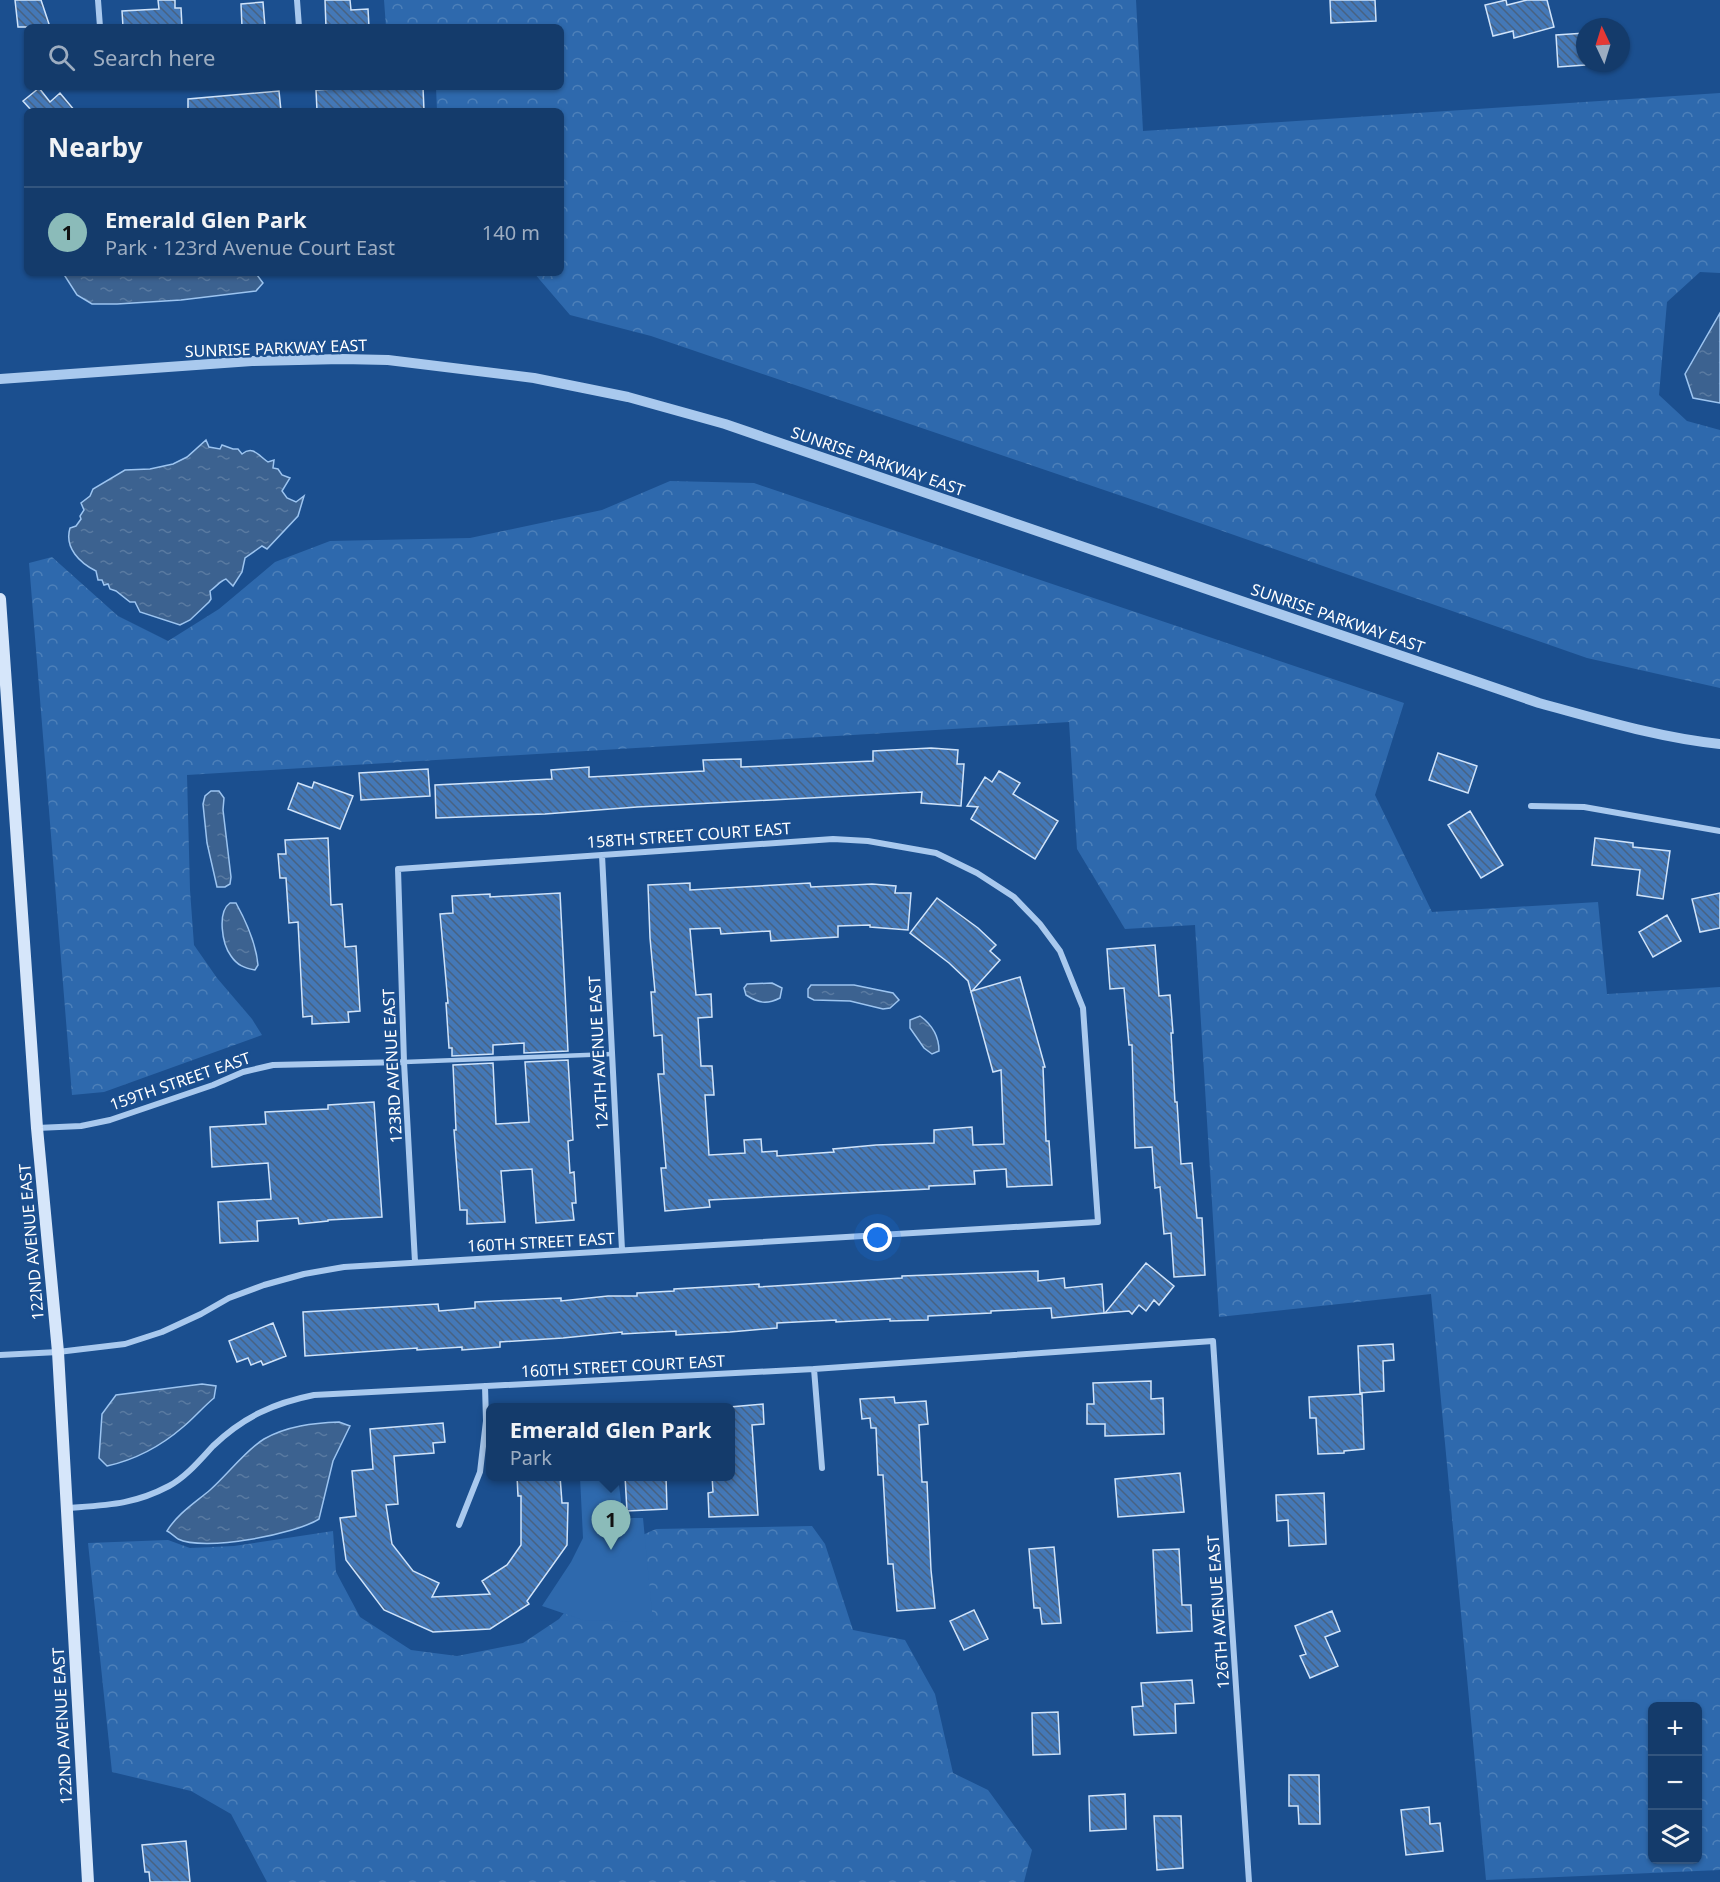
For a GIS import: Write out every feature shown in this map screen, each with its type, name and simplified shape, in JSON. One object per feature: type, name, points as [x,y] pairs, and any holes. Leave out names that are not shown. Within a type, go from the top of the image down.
[{"type":"main road","name":"122ND AVENUE EAST","points":[[0,600],[37,1128],[58,1352],[88,1882]]},
{"type":"street","points":[[98,0],[100,24]]},
{"type":"street","points":[[297,0],[299,24]]},
{"type":"street","name":"SUNRISE PARKWAY EAST","points":[[0,379],[252,361],[354,359],[388,360],[534,378],[628,397],[725,424],[1539,703],[1632,727],[1720,744]]},
{"type":"street","points":[[1531,806],[1584,807],[1720,831]]},
{"type":"street","name":"158TH STREET COURT EAST","points":[[398,869],[833,839],[868,841],[936,853],[977,873],[1014,897],[1040,924],[1060,951],[1083,1008],[1098,1222]]},
{"type":"street","name":"124TH AVENUE EAST","points":[[602,855],[622,1250]]},
{"type":"street","name":"123RD AVENUE EAST","points":[[398,869],[404,1062],[415,1263]]},
{"type":"street","name":"159TH STREET EAST","points":[[37,1128],[81,1126],[110,1120],[213,1085],[243,1072],[273,1065],[404,1062]]},
{"type":"street","name":"160TH STREET EAST","points":[[0,1355],[58,1352],[125,1344],[162,1332],[229,1298],[264,1284],[344,1267],[1098,1222]]},
{"type":"street","name":"160TH STREET COURT EAST","points":[[67,1508],[125,1504],[146,1497],[172,1485],[216,1444],[262,1410],[288,1400],[314,1395],[814,1369],[1213,1341]]},
{"type":"street","name":"126TH AVENUE EAST","points":[[1213,1341],[1250,1882]]},
{"type":"street","points":[[814,1369],[822,1468]]},
{"type":"street","points":[[459,1525],[480,1472],[486,1421],[485,1386]]},
{"type":"lane","points":[[404,1062],[612,1054]]},
{"type":"green space","points":[[384,0],[1136,0],[1143,131],[1720,93],[1720,273],[1700,272],[1667,302],[1659,395],[1687,421],[1720,430],[1720,688],[1587,658],[1151,506],[651,336],[570,315],[537,276],[564,276],[564,108],[437,108],[436,90],[564,90],[564,24],[386,24]]},
{"type":"green space","points":[[670,481],[754,483],[1404,703],[1375,795],[1432,912],[1598,902],[1607,994],[1720,987],[1720,1870],[1486,1880],[1431,1294],[1219,1317],[1195,925],[1125,929],[1077,849],[1069,722],[187,775],[194,945],[262,1035],[104,1092],[72,1095],[29,563],[52,557],[118,616],[168,641],[219,609],[275,562],[330,541],[470,538],[602,510]]},
{"type":"green space","points":[[580,1481],[618,1481],[623,1518],[643,1518],[653,1622],[583,1620],[542,1606],[571,1562],[583,1538]]},
{"type":"green space","points":[[812,1526],[825,1544],[853,1630],[905,1640],[935,1694],[953,1773],[988,1790],[1032,1850],[1024,1882],[267,1882],[231,1814],[191,1791],[112,1772],[88,1543],[168,1540],[190,1548],[234,1546],[333,1531],[336,1572],[360,1617],[411,1650],[457,1656],[523,1643],[559,1619],[620,1545],[656,1529]]},
{"type":"water","points":[[65,276],[258,276],[263,283],[256,291],[181,300],[92,304],[77,295]]},
{"type":"water","points":[[1720,313],[1720,403],[1693,398],[1685,374]]},
{"type":"water","points":[[206,440],[209,447],[220,449],[222,445],[238,449],[242,454],[253,451],[268,462],[274,460],[273,468],[290,478],[282,491],[287,498],[296,502],[304,496],[298,516],[267,549],[262,546],[245,558],[242,572],[233,586],[226,579],[222,581],[210,591],[209,602],[190,620],[180,625],[140,612],[135,602],[130,602],[110,589],[108,584],[104,585],[102,580],[98,580],[96,571],[84,564],[75,554],[69,542],[69,535],[70,528],[76,526],[81,519],[80,516],[84,510],[81,503],[90,496],[93,489],[125,470],[150,469],[173,464],[187,457]]},
{"type":"water","points":[[211,791],[219,791],[224,798],[223,810],[231,877],[230,884],[225,887],[217,887],[207,843],[203,804],[205,796]]},
{"type":"water","points":[[230,903],[236,903],[250,933],[258,965],[255,970],[236,962],[225,944],[222,921],[223,913]]},
{"type":"water","points":[[772,983],[782,988],[780,998],[771,1002],[763,1002],[746,995],[744,988],[747,984]]},
{"type":"water","points":[[811,985],[854,985],[893,993],[899,1000],[890,1008],[883,1009],[850,1001],[814,1000],[808,997],[808,989]]},
{"type":"water","points":[[920,1016],[931,1027],[938,1040],[939,1051],[932,1054],[924,1048],[910,1028],[910,1020]]},
{"type":"water","points":[[202,1384],[216,1386],[214,1398],[175,1434],[127,1460],[107,1466],[99,1458],[102,1414],[116,1395]]},
{"type":"water","points":[[339,1422],[350,1426],[333,1461],[319,1519],[291,1530],[250,1540],[228,1542],[191,1542],[178,1539],[167,1531],[181,1514],[264,1439],[300,1426]]},
{"type":"building","points":[[15,0],[41,0],[49,24],[24,24],[24,27],[18,27]]},
{"type":"building","points":[[158,0],[175,0],[175,8],[181,8],[182,24],[123,24],[122,11],[159,9]]},
{"type":"building","points":[[325,0],[350,0],[351,10],[368,9],[369,24],[326,24]]},
{"type":"building","points":[[1330,0],[1375,0],[1376,21],[1331,23]]},
{"type":"building","points":[[1506,0],[1507,5],[1527,0],[1547,0],[1554,27],[1514,38],[1513,31],[1493,36],[1485,5]]},
{"type":"building","points":[[263,2],[265,24],[242,24],[241,4]]},
{"type":"building","points":[[1576,34],[1576,66],[1558,67],[1556,35]]},
{"type":"building","points":[[37,90],[41,90],[50,102],[60,93],[72,108],[29,108],[23,101]]},
{"type":"building","points":[[316,90],[423,90],[424,108],[317,108]]},
{"type":"building","points":[[279,91],[281,108],[188,108],[188,99]]},
{"type":"building","points":[[931,748],[958,750],[957,764],[964,764],[961,806],[921,803],[922,792],[545,814],[436,818],[435,785],[552,779],[551,770],[589,767],[589,777],[704,771],[703,760],[741,759],[741,767],[873,761],[873,751]]},
{"type":"building","points":[[1438,753],[1477,766],[1468,793],[1429,780]]},
{"type":"building","points":[[428,769],[430,796],[361,800],[359,773]]},
{"type":"building","points":[[999,771],[1020,783],[1013,794],[1058,821],[1035,859],[971,819],[978,807],[967,806],[985,777],[992,782]]},
{"type":"building","points":[[314,782],[353,796],[340,829],[288,809],[298,783],[312,788]]},
{"type":"building","points":[[1470,811],[1503,865],[1481,878],[1448,825]]},
{"type":"building","points":[[328,838],[331,905],[342,904],[345,947],[356,946],[360,1011],[348,1012],[349,1022],[312,1024],[312,1016],[303,1017],[298,922],[289,923],[286,878],[280,878],[278,854],[286,854],[285,840]]},
{"type":"building","points":[[1595,838],[1633,843],[1633,847],[1670,851],[1663,899],[1637,895],[1640,870],[1592,865]]},
{"type":"building","points":[[690,883],[690,890],[810,883],[811,887],[872,884],[896,886],[895,893],[911,893],[908,930],[870,927],[870,925],[838,926],[838,937],[771,941],[770,931],[721,934],[720,928],[690,929],[696,995],[711,994],[712,1017],[698,1018],[701,1066],[712,1066],[714,1095],[705,1095],[709,1155],[745,1153],[744,1140],[761,1139],[762,1152],[777,1151],[777,1156],[834,1152],[833,1149],[876,1145],[934,1143],[934,1130],[972,1127],[973,1145],[1004,1144],[1001,1070],[993,1072],[968,981],[910,933],[937,898],[978,928],[996,945],[990,951],[1000,960],[972,991],[1020,977],[1045,1067],[1043,1067],[1046,1141],[1049,1141],[1052,1185],[1007,1187],[1006,1169],[974,1171],[975,1184],[929,1186],[929,1189],[709,1200],[710,1207],[665,1211],[661,1168],[666,1168],[658,1074],[664,1074],[662,1035],[654,1036],[651,992],[655,992],[648,885]]},
{"type":"building","points":[[560,893],[568,1051],[524,1053],[524,1043],[493,1045],[493,1054],[452,1056],[452,1048],[449,1048],[446,1003],[448,1003],[440,914],[453,913],[452,896],[490,894],[490,897]]},
{"type":"building","points":[[1720,893],[1720,928],[1700,932],[1692,899]]},
{"type":"building","points":[[1667,915],[1681,941],[1653,957],[1639,932]]},
{"type":"building","points":[[1155,945],[1159,996],[1170,995],[1175,1102],[1177,1102],[1181,1164],[1192,1163],[1197,1218],[1202,1218],[1205,1275],[1174,1277],[1171,1233],[1164,1234],[1160,1187],[1155,1188],[1152,1147],[1135,1148],[1132,1045],[1129,1045],[1124,988],[1110,989],[1107,949]]},
{"type":"building","points":[[568,1060],[573,1140],[568,1141],[570,1173],[574,1172],[576,1203],[572,1203],[574,1220],[536,1223],[532,1169],[501,1171],[505,1222],[467,1224],[467,1210],[460,1210],[454,1130],[456,1130],[453,1065],[493,1063],[496,1124],[529,1122],[525,1062]]},
{"type":"building","points":[[374,1102],[382,1217],[299,1224],[298,1218],[257,1221],[258,1241],[220,1243],[218,1202],[271,1199],[268,1163],[212,1167],[210,1127],[266,1124],[265,1112],[328,1109],[328,1105]]},
{"type":"building","points":[[1146,1263],[1174,1286],[1159,1305],[1154,1300],[1146,1311],[1139,1305],[1132,1314],[1129,1311],[1105,1313]]},
{"type":"building","points":[[1038,1271],[1038,1281],[1064,1278],[1065,1288],[1102,1284],[1104,1313],[1052,1318],[1051,1308],[991,1311],[991,1313],[928,1316],[928,1320],[890,1321],[890,1319],[836,1322],[836,1320],[777,1323],[777,1328],[730,1332],[676,1335],[676,1331],[622,1334],[622,1332],[500,1342],[500,1347],[462,1350],[462,1347],[417,1350],[417,1348],[305,1356],[303,1312],[438,1304],[439,1311],[475,1308],[475,1302],[561,1298],[561,1301],[608,1296],[637,1296],[637,1293],[674,1291],[674,1289],[759,1284],[759,1287],[902,1278],[902,1276]]},
{"type":"building","points":[[273,1323],[286,1356],[263,1365],[261,1361],[251,1365],[248,1358],[237,1362],[229,1341]]},
{"type":"building","points":[[1393,1344],[1394,1360],[1383,1361],[1384,1391],[1360,1393],[1358,1346]]},
{"type":"building","points":[[1151,1381],[1151,1399],[1163,1398],[1164,1434],[1105,1436],[1105,1424],[1087,1424],[1087,1404],[1094,1404],[1093,1383]]},
{"type":"building","points":[[1362,1394],[1364,1449],[1344,1451],[1344,1453],[1318,1454],[1316,1418],[1310,1418],[1309,1397]]},
{"type":"building","points":[[894,1397],[895,1403],[926,1401],[928,1424],[919,1425],[922,1482],[927,1482],[935,1608],[897,1611],[893,1564],[888,1564],[883,1475],[878,1475],[876,1428],[871,1428],[870,1418],[862,1419],[860,1399]]},
{"type":"building","points":[[763,1404],[764,1424],[752,1425],[758,1515],[709,1517],[708,1493],[713,1492],[712,1481],[735,1481],[735,1407]]},
{"type":"building","points":[[443,1423],[445,1442],[433,1443],[434,1453],[394,1456],[398,1504],[386,1505],[392,1544],[413,1571],[439,1583],[432,1597],[490,1594],[482,1581],[507,1565],[521,1545],[521,1496],[518,1496],[517,1481],[560,1481],[562,1503],[568,1503],[567,1545],[527,1601],[529,1604],[490,1629],[433,1632],[384,1610],[346,1560],[340,1518],[356,1516],[352,1471],[373,1469],[370,1429]]},
{"type":"building","points":[[1180,1473],[1184,1512],[1118,1517],[1115,1479]]},
{"type":"building","points":[[625,1481],[666,1481],[667,1509],[627,1511]]},
{"type":"building","points":[[1324,1493],[1326,1544],[1289,1546],[1288,1520],[1277,1521],[1276,1495]]},
{"type":"building","points":[[1054,1547],[1061,1623],[1042,1624],[1040,1608],[1034,1608],[1029,1549]]},
{"type":"building","points":[[1179,1549],[1182,1605],[1191,1605],[1192,1631],[1157,1633],[1153,1550]]},
{"type":"building","points":[[974,1610],[988,1639],[964,1650],[950,1621]]},
{"type":"building","points":[[1332,1611],[1340,1631],[1325,1637],[1338,1666],[1310,1678],[1300,1656],[1306,1654],[1295,1626]]},
{"type":"building","points":[[1192,1680],[1194,1703],[1175,1704],[1176,1733],[1134,1735],[1132,1707],[1143,1706],[1141,1683]]},
{"type":"building","points":[[1058,1712],[1060,1754],[1033,1755],[1032,1713]]},
{"type":"building","points":[[1289,1775],[1319,1775],[1320,1824],[1299,1824],[1298,1806],[1289,1806]]},
{"type":"building","points":[[1125,1794],[1126,1829],[1090,1831],[1089,1796]]},
{"type":"building","points":[[1429,1807],[1430,1824],[1440,1823],[1443,1851],[1406,1855],[1401,1810]]},
{"type":"building","points":[[1154,1816],[1181,1816],[1183,1868],[1157,1870]]},
{"type":"building","points":[[186,1841],[190,1882],[150,1882],[149,1872],[145,1872],[142,1845]]},
{"type":"place","name":"Emerald Glen Park","points":[[611,1550]]}]
